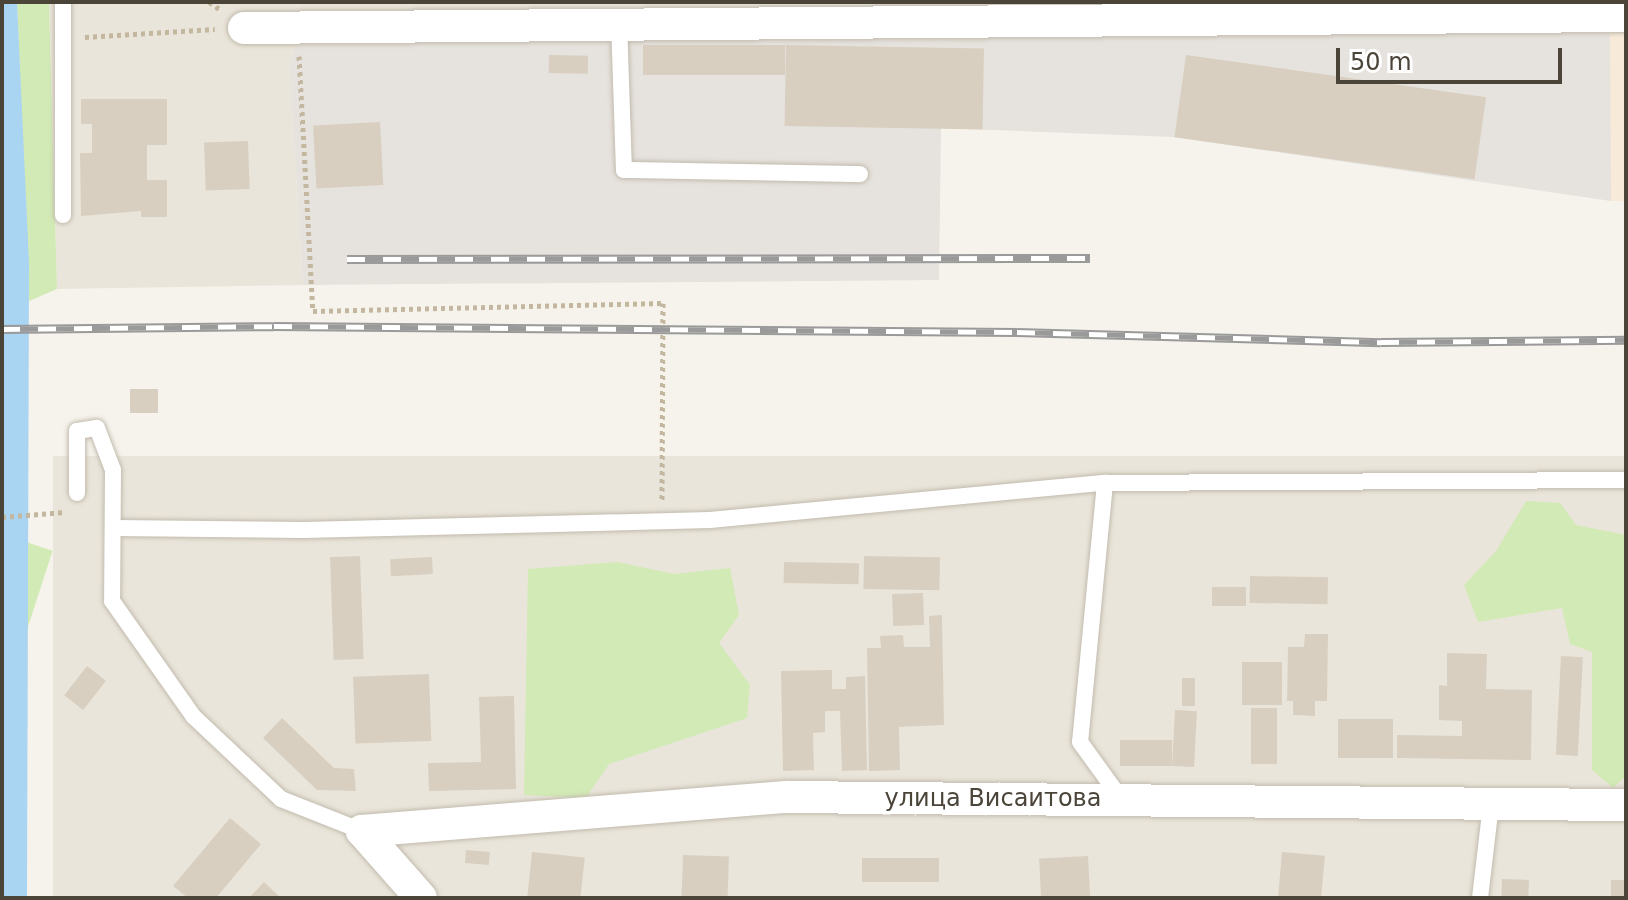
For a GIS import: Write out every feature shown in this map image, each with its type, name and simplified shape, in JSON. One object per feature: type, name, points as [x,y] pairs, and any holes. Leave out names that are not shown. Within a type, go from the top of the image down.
[{"type":"street","points":[[244,28],[619,12],[1262,12],[1626,16]]},
{"type":"street","name":"улица Висаитова","points":[[362,831],[786,797],[1626,805]]},
{"type":"street","points":[[362,831],[421,898]]},
{"type":"lane","points":[[63,2],[63,215]]},
{"type":"lane","points":[[619,12],[624,170],[860,174]]},
{"type":"lane","points":[[77,493],[77,431],[97,428],[113,470],[112,601],[193,716],[281,799],[362,831]]},
{"type":"lane","points":[[113,528],[304,530],[662,521],[1105,483],[1626,480]]},
{"type":"lane","points":[[1105,483],[1080,742],[1122,800]]},
{"type":"lane","points":[[1480,898],[1491,804]]},
{"type":"path","points":[[298,25],[313,311],[663,303],[662,521]]},
{"type":"path","points":[[64,39],[244,28]]},
{"type":"path","points":[[2,517],[35,516]]},
{"type":"shaded area","points":[[49,2],[1626,2],[1626,33],[994,33],[289,64],[303,285],[57,289]]},
{"type":"shaded area","points":[[994,33],[1610,33],[1611,201],[1174,137],[941,128],[939,280],[303,285],[289,64],[299,41]]},
{"type":"shaded area","points":[[1610,33],[1626,33],[1626,201],[1610,201]]},
{"type":"shaded area","points":[[53,456],[1626,456],[1626,898],[53,898]]},
{"type":"green space","points":[[17,2],[49,2],[57,289],[29,301]]},
{"type":"green space","points":[[1526,501],[1560,503],[1576,525],[1626,535],[1626,776],[1613,788],[1592,770],[1592,652],[1570,644],[1562,608],[1478,622],[1464,585],[1496,551]]},
{"type":"green space","points":[[26,542],[53,551],[2,706],[2,616]]},
{"type":"green space","points":[[617,562],[674,574],[730,568],[739,615],[719,643],[750,685],[747,718],[609,764],[586,798],[524,795],[528,569]]},
{"type":"water","points":[[2,2],[17,2],[29,263],[27,898],[2,898]]},
{"type":"building","points":[[643,45],[785,45],[785,75],[643,75]]},
{"type":"building","points":[[786,45],[984,48],[983,129],[785,126]]},
{"type":"building","points":[[549,55],[588,56],[588,74],[549,73]]},
{"type":"building","points":[[1186,55],[1486,97],[1474,179],[1174,137]]},
{"type":"building","points":[[81,99],[167,99],[167,145],[147,145],[147,180],[167,180],[167,217],[141,217],[141,211],[81,216],[80,153],[92,153],[92,124],[81,124]]},
{"type":"building","points":[[380,122],[383,185],[316,188],[313,126]]},
{"type":"building","points":[[248,141],[250,189],[206,191],[204,143]]},
{"type":"building","points":[[130,389],[158,389],[158,413],[130,413]]},
{"type":"building","points":[[360,556],[364,659],[334,660],[330,557]]},
{"type":"building","points":[[864,556],[940,557],[939,590],[863,589]]},
{"type":"building","points":[[432,557],[433,574],[391,576],[390,559]]},
{"type":"building","points":[[784,562],[859,563],[859,584],[784,583]]},
{"type":"building","points":[[1250,576],[1328,577],[1328,604],[1250,603]]},
{"type":"building","points":[[1212,587],[1246,587],[1246,606],[1212,606]]},
{"type":"building","points":[[923,593],[924,625],[893,626],[892,594]]},
{"type":"building","points":[[942,615],[944,725],[899,727],[900,770],[869,771],[867,648],[881,648],[880,636],[903,635],[904,647],[930,647],[929,616]]},
{"type":"building","points":[[1305,634],[1328,634],[1327,701],[1315,701],[1315,716],[1293,715],[1293,701],[1287,701],[1288,647],[1304,647]]},
{"type":"building","points":[[1447,653],[1487,654],[1486,689],[1532,690],[1531,760],[1397,758],[1397,735],[1462,736],[1462,721],[1439,720],[1439,685],[1447,686]]},
{"type":"building","points":[[1561,656],[1583,657],[1578,756],[1556,755]]},
{"type":"building","points":[[1242,662],[1282,662],[1282,705],[1242,705]]},
{"type":"building","points":[[87,666],[106,681],[83,710],[64,695]]},
{"type":"building","points":[[832,670],[832,689],[846,689],[846,677],[865,676],[867,770],[842,771],[840,711],[825,711],[825,732],[813,733],[814,770],[783,771],[781,671]]},
{"type":"building","points":[[429,674],[431,741],[355,744],[353,677]]},
{"type":"building","points":[[1182,678],[1195,678],[1195,706],[1182,706]]},
{"type":"building","points":[[514,696],[516,789],[429,791],[428,763],[481,762],[479,697]]},
{"type":"building","points":[[1251,708],[1277,708],[1277,764],[1251,764]]},
{"type":"building","points":[[1175,710],[1197,711],[1194,767],[1172,766]]},
{"type":"building","points":[[282,718],[334,768],[354,769],[356,791],[317,790],[263,738]]},
{"type":"building","points":[[1338,719],[1393,719],[1393,758],[1338,758]]},
{"type":"building","points":[[1120,740],[1172,740],[1172,766],[1120,766]]},
{"type":"building","points":[[230,818],[261,844],[216,898],[188,898],[173,886]]},
{"type":"building","points":[[466,850],[490,852],[489,865],[465,863]]},
{"type":"building","points":[[532,852],[585,858],[580,898],[527,898]]},
{"type":"building","points":[[1282,852],[1325,856],[1321,898],[1278,898]]},
{"type":"building","points":[[683,855],[729,857],[728,898],[681,898]]},
{"type":"building","points":[[1088,856],[1090,898],[1041,898],[1039,859]]},
{"type":"building","points":[[862,858],[939,858],[939,882],[862,882]]},
{"type":"building","points":[[1502,879],[1529,880],[1528,898],[1501,898]]},
{"type":"building","points":[[1611,880],[1626,880],[1626,896],[1611,896]]},
{"type":"building","points":[[264,882],[281,898],[249,898]]},
{"type":"railway","points":[[347,259],[1090,258]]},
{"type":"railway","points":[[2,329],[274,326],[1017,332],[1381,342],[1626,340]]}]
